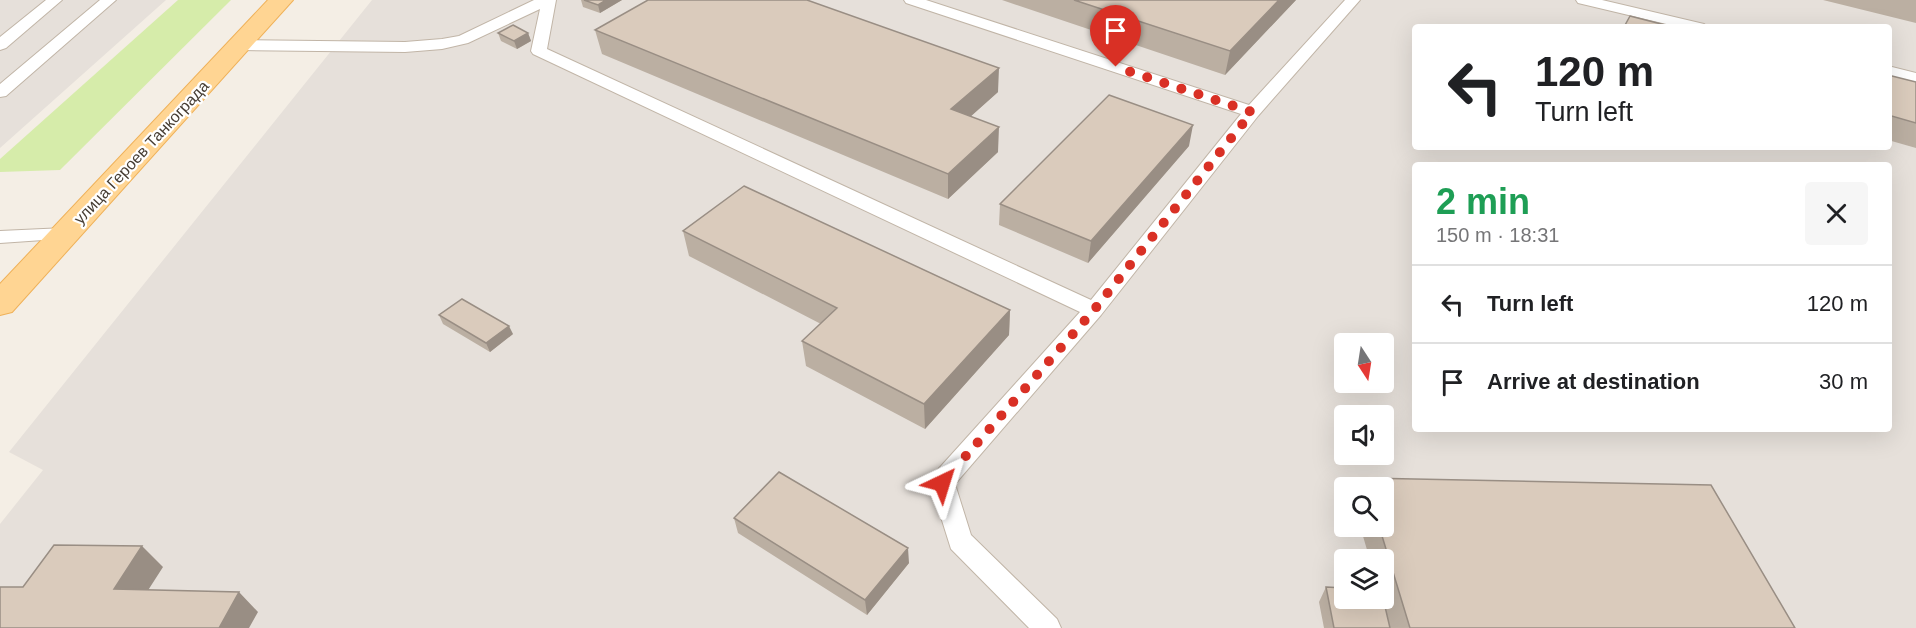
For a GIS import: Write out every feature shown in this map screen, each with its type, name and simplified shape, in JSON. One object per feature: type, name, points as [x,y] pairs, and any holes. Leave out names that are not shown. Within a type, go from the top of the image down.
[{"type":"main road","name":"улица Героев Танкограда","points":[[0,304],[282,0]]},
{"type":"lane","points":[[0,45],[55,0]]},
{"type":"lane","points":[[0,92],[109,0]]},
{"type":"lane","points":[[240,45],[405,48],[442,44],[463,40],[548,0]]},
{"type":"lane","points":[[548,0],[539,51],[1094,310]]},
{"type":"lane","points":[[911,0],[1252,112]]},
{"type":"lane","points":[[1047,628],[960,541],[942,483],[1094,310],[1252,112],[1353,0]]},
{"type":"lane","points":[[1583,0],[1686,24]]},
{"type":"lane","points":[[1892,72],[1916,78]]},
{"type":"lane","points":[[0,237],[65,234]]},
{"type":"shaded area","points":[[0,0],[166,0],[0,148]]},
{"type":"shaded area","points":[[372,0],[1916,0],[1916,628],[0,628],[0,524],[43,470],[9,452]]},
{"type":"green space","points":[[178,0],[231,0],[60,170],[0,172],[0,159]]},
{"type":"building","points":[[584,0],[606,0],[598,5]]},
{"type":"building","points":[[648,0],[807,0],[999,68],[951,109],[999,127],[948,174],[595,30]]},
{"type":"building","points":[[1074,0],[1279,0],[1230,51]]},
{"type":"building","points":[[1630,16],[1661,24],[1626,24]]},
{"type":"building","points":[[513,25],[528,33],[514,41],[498,33]]},
{"type":"building","points":[[1892,76],[1916,82],[1916,123],[1892,116]]},
{"type":"building","points":[[1109,95],[1193,125],[1091,241],[1000,204]]},
{"type":"building","points":[[744,186],[1010,310],[924,404],[802,341],[837,308],[683,231]]},
{"type":"building","points":[[462,299],[509,326],[486,343],[439,315]]},
{"type":"building","points":[[779,472],[908,548],[865,600],[734,518]]},
{"type":"building","points":[[1394,479],[1711,485],[1795,628],[1410,628],[1394,575],[1394,549],[1386,549],[1382,537],[1394,537]]},
{"type":"building","points":[[54,545],[142,546],[114,589],[239,592],[219,628],[0,628],[0,587],[23,587]]},
{"type":"building","points":[[1326,587],[1334,587],[1334,609],[1386,609],[1390,628],[1334,628]]},
{"type":"route","points":[[942,483],[1094,310],[1252,112],[1116,67]]}]
